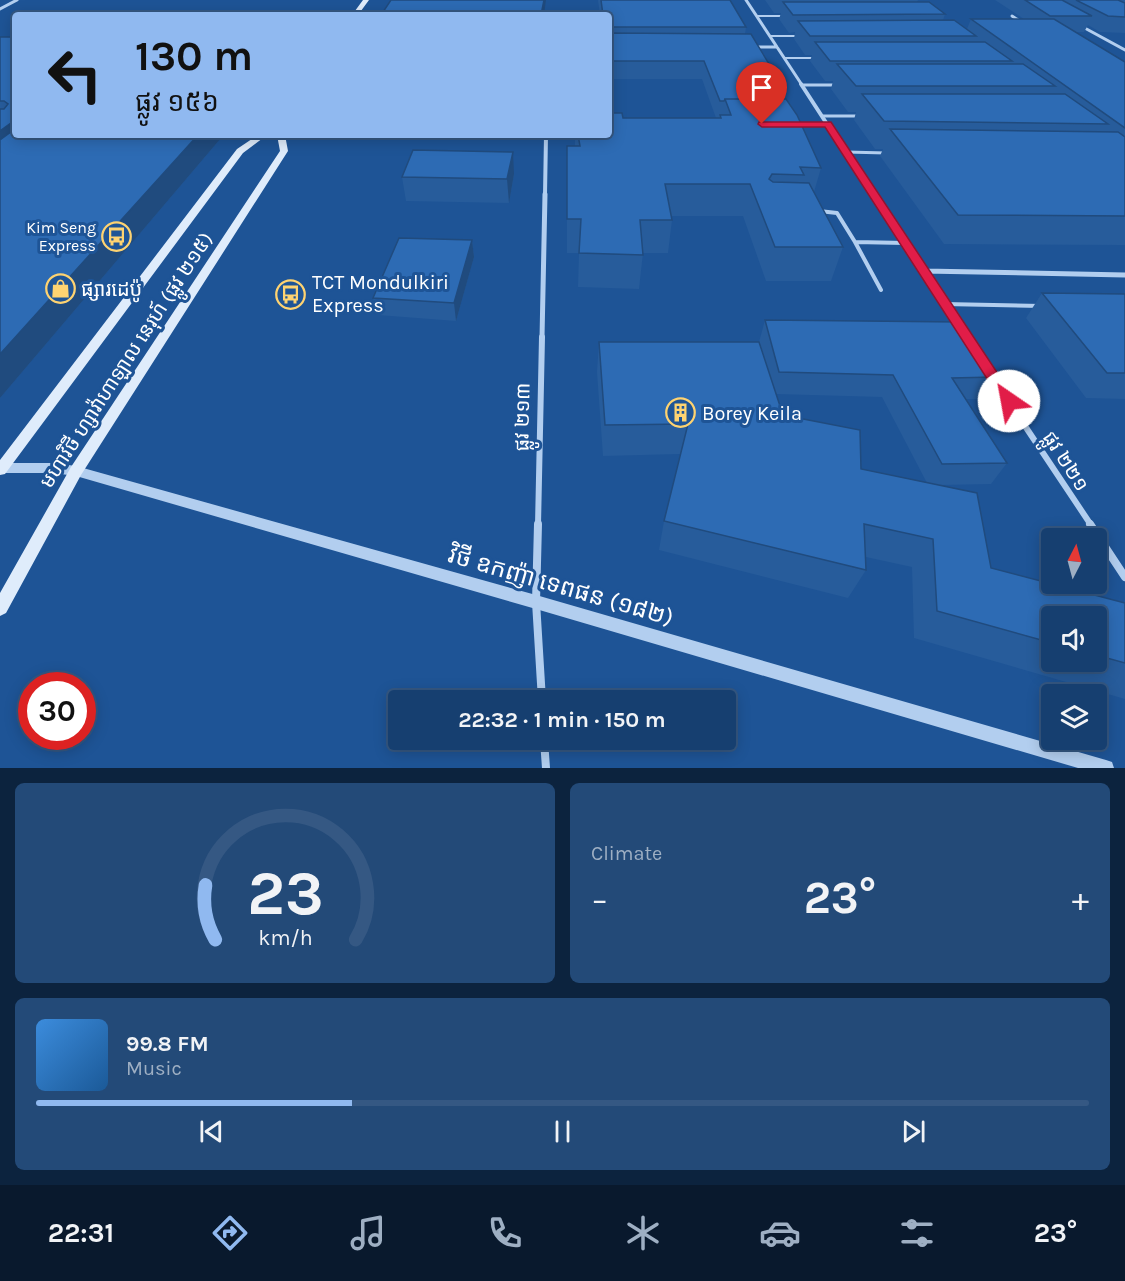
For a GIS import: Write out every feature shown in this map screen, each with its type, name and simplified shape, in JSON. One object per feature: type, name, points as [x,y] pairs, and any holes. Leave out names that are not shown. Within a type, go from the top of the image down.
[{"type":"main road","name":"មហាវិថី ហ្សាវ៉ាហាឡាល នេរុហ៍ (ផ្លូវ ២១៥)","points":[[0,468],[240,151],[259,138]]},
{"type":"main road","name":"មហាវិថី ហ្សាវ៉ាហាឡាល នេរុហ៍ (ផ្លូវ ២១៥)","points":[[0,608],[76,471],[284,151],[282,138]]},
{"type":"street","points":[[0,9],[17,0]]},
{"type":"street","points":[[746,0],[964,333]]},
{"type":"street","points":[[1012,16],[1031,28]]},
{"type":"street","points":[[1075,22],[1125,50]]},
{"type":"street","points":[[744,47],[777,47]]},
{"type":"street","points":[[793,124],[828,124]]},
{"type":"street","name":"ផ្លូវ ២១៣","points":[[541,690],[536,602],[546,138]]},
{"type":"street","points":[[924,270],[1125,275]]},
{"type":"street","name":"ផ្លូវ ២២១","points":[[990,372],[1125,577]]},
{"type":"street","name":"វិថី ឧកញ៉ា ទេពផន (១៨២)","points":[[0,468],[53,468],[76,471],[1106,768]]},
{"type":"street","points":[[545,750],[546,768]]},
{"type":"lane","points":[[757,16],[792,16]]},
{"type":"lane","points":[[770,36],[806,36]]},
{"type":"lane","points":[[785,58],[819,58]]},
{"type":"lane","points":[[802,85],[837,85]]},
{"type":"lane","points":[[823,116],[869,116]]},
{"type":"lane","points":[[846,152],[893,153]]},
{"type":"lane","points":[[809,211],[837,213],[881,291]]},
{"type":"lane","points":[[855,242],[905,243]]},
{"type":"lane","points":[[944,304],[1052,306]]},
{"type":"building","points":[[391,0],[544,0],[542,12],[383,12]]},
{"type":"building","points":[[601,0],[730,0],[746,27],[612,27],[612,12],[603,12]]},
{"type":"building","points":[[1025,0],[1062,0],[1092,16],[1050,16]]},
{"type":"building","points":[[1076,0],[1118,0],[1125,3],[1125,17],[1108,16]]},
{"type":"building","points":[[783,2],[929,2],[945,14],[793,15]]},
{"type":"building","points":[[971,19],[1054,19],[1125,62],[1125,128]]},
{"type":"building","points":[[954,20],[976,36],[810,36],[798,21]]},
{"type":"building","points":[[612,33],[751,34],[772,69],[762,69],[779,99],[725,99],[720,101],[704,61],[612,61]]},
{"type":"building","points":[[0,37],[12,37],[12,122],[0,131],[0,109],[4,109],[8,104],[0,101]]},
{"type":"building","points":[[815,42],[985,42],[1012,61],[830,61]]},
{"type":"building","points":[[837,64],[1023,64],[1055,86],[856,86]]},
{"type":"building","points":[[862,94],[1065,94],[1108,124],[884,121]]},
{"type":"building","points":[[725,99],[786,99],[797,115],[821,168],[800,167],[804,175],[772,174],[769,179],[773,182],[809,183],[843,247],[775,247],[750,184],[665,184],[672,220],[640,220],[643,255],[579,253],[581,219],[567,219],[567,146],[580,146],[579,138],[612,138],[612,113],[622,113],[623,118],[721,118],[720,115],[731,115]]},
{"type":"building","points":[[890,129],[1118,132],[1125,137],[1125,216],[958,215]]},
{"type":"building","points":[[12,131],[12,138],[195,138],[0,354],[0,140]]},
{"type":"building","points":[[413,150],[513,152],[507,179],[402,177]]},
{"type":"building","points":[[399,238],[472,240],[454,303],[373,298]]},
{"type":"building","points":[[1042,293],[1125,294],[1125,373],[1107,373]]},
{"type":"building","points":[[765,320],[959,322],[996,377],[952,378],[1007,463],[942,464],[893,375],[779,372]]},
{"type":"building","points":[[599,342],[759,342],[783,415],[860,430],[861,469],[977,493],[991,568],[1041,581],[1041,594],[1091,594],[1125,603],[1125,663],[1107,658],[1107,606],[1041,606],[1041,640],[937,611],[933,539],[864,524],[866,570],[664,521],[688,424],[605,425]]},
{"type":"place","name":"Kim Seng Express","points":[[117,236]]},
{"type":"place","name":"ផ្សារដេប៉ូ","points":[[60,289]]},
{"type":"place","name":"TCT Mondulkiri Express","points":[[291,294]]},
{"type":"place","name":"Borey Keila","points":[[681,413]]},
{"type":"route","points":[[762,124],[828,124],[1009,401]]}]
